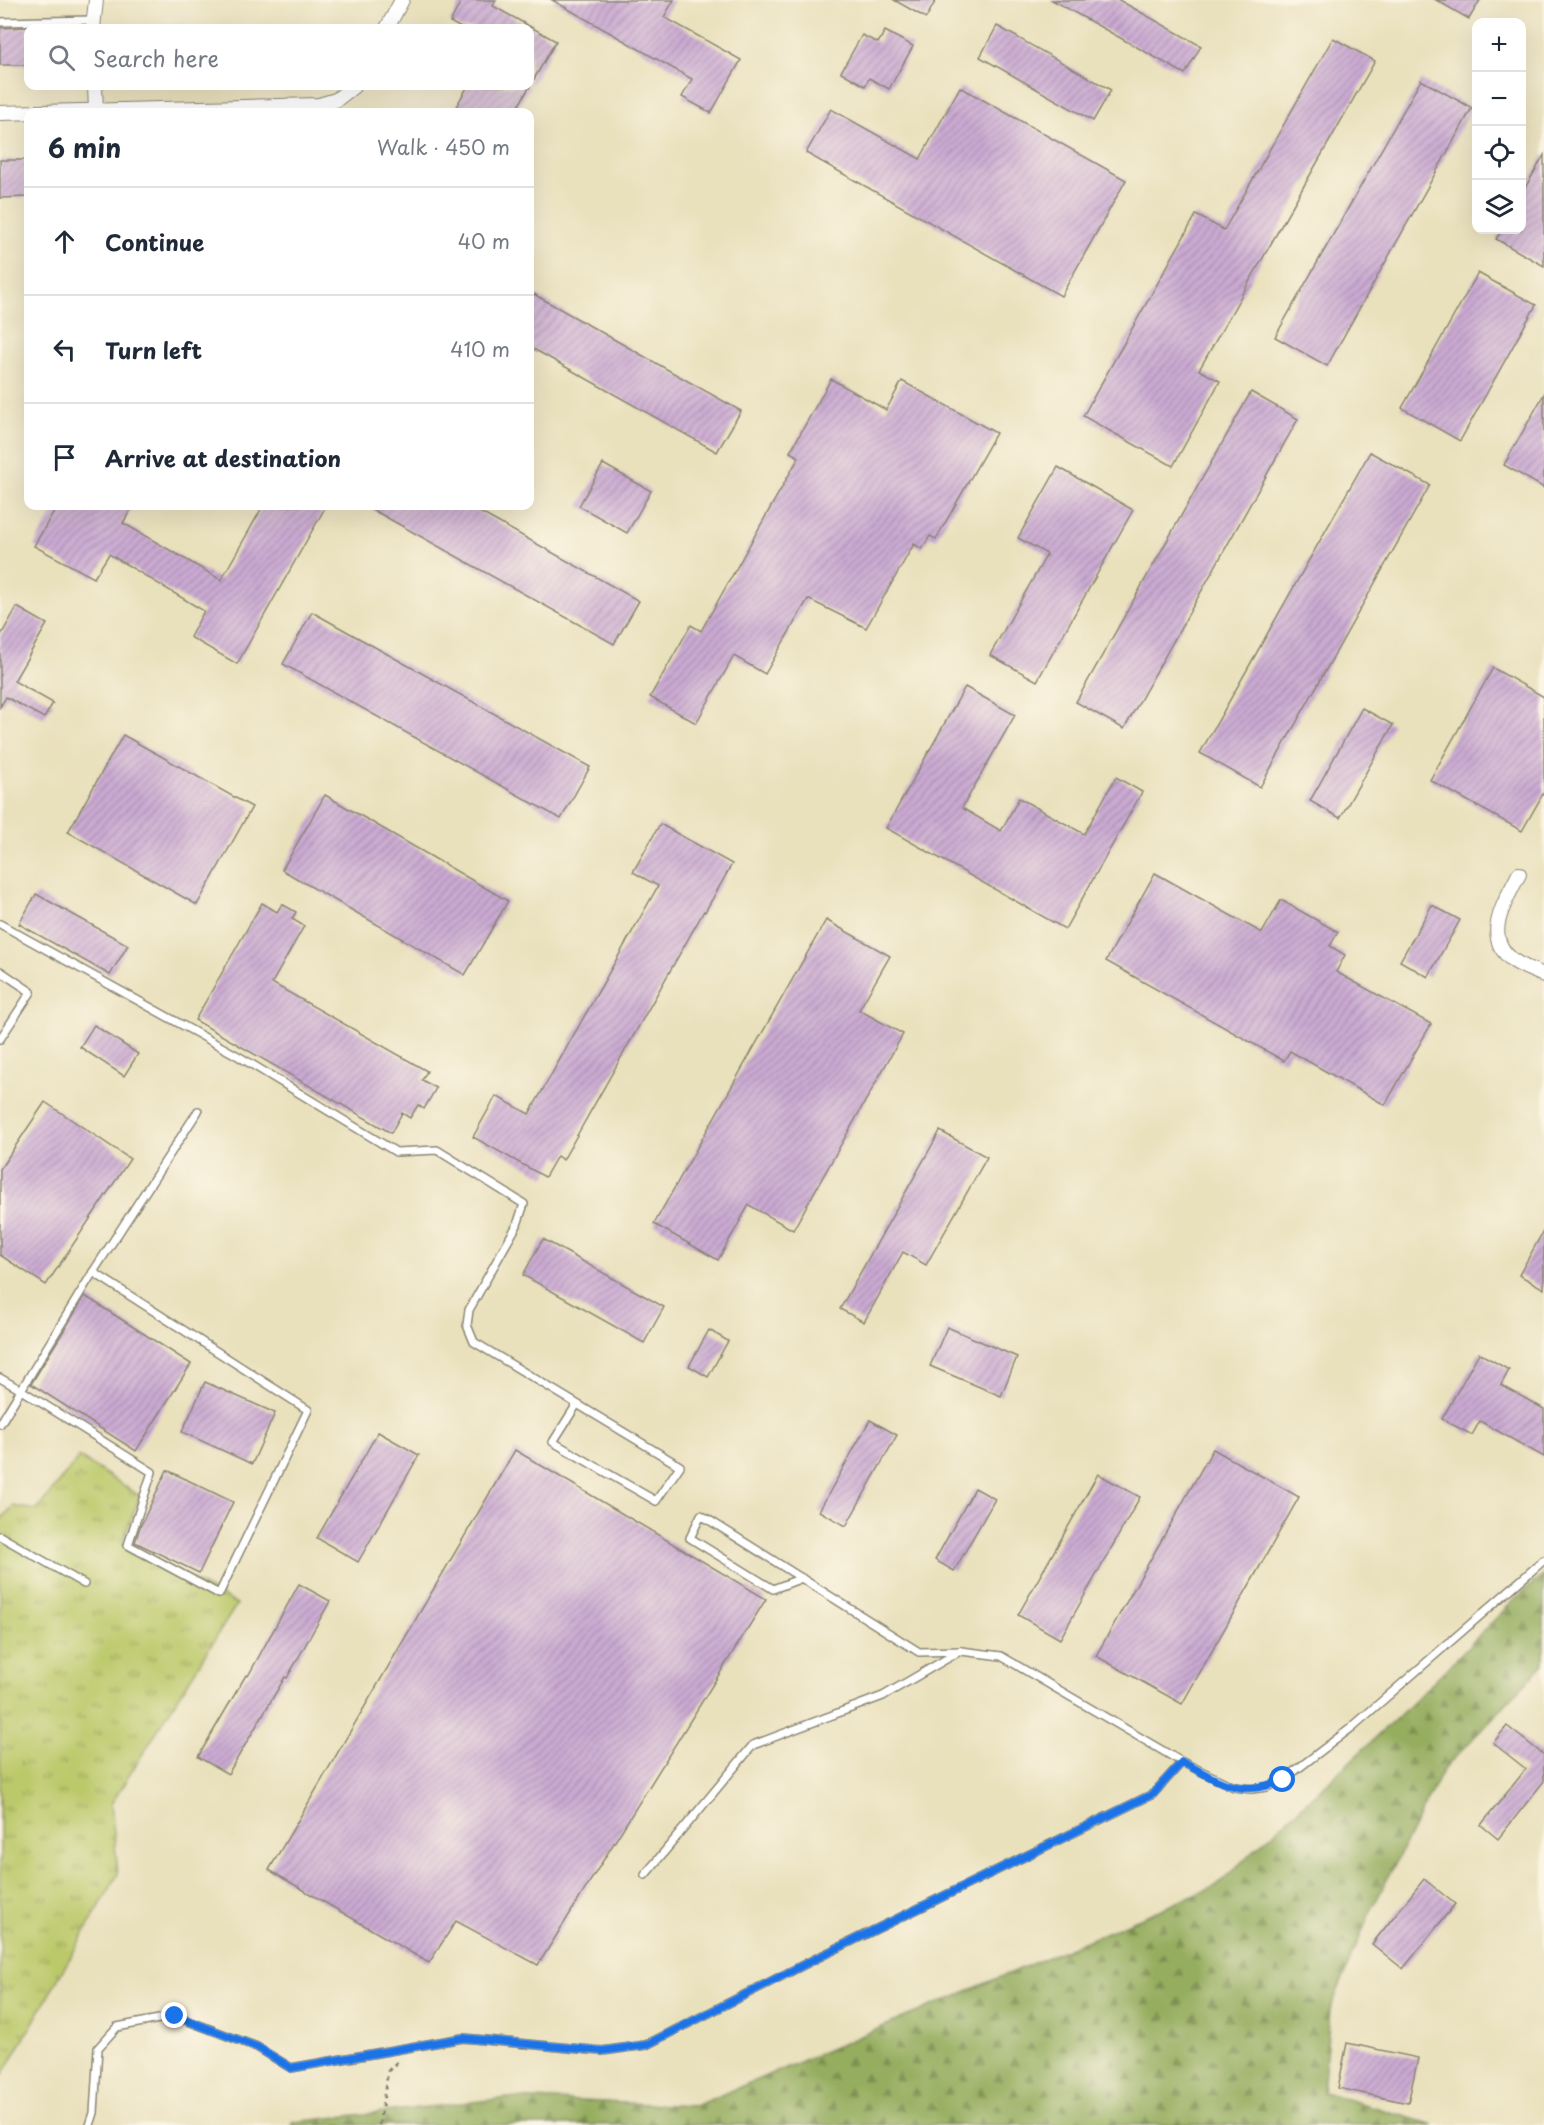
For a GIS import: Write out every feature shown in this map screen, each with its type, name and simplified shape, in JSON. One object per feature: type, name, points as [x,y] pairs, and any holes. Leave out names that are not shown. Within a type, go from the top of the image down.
[{"type":"street","points":[[93,24],[96,0]]},
{"type":"street","points":[[389,24],[402,0]]},
{"type":"street","points":[[95,90],[96,108]]},
{"type":"street","points":[[185,108],[319,105],[336,99],[348,90]]},
{"type":"street","points":[[0,113],[24,112]]},
{"type":"street","points":[[1519,874],[1498,916],[1499,940],[1504,951],[1513,960],[1544,975]]},
{"type":"lane","points":[[0,22],[93,24]]},
{"type":"lane","points":[[0,924],[238,1056],[396,1152],[437,1150],[524,1204],[517,1225],[469,1310],[467,1325],[474,1342],[577,1404],[680,1466],[656,1501],[553,1442],[577,1404]]},
{"type":"lane","points":[[0,971],[32,992],[0,1039]]},
{"type":"lane","points":[[0,1424],[93,1272],[198,1111]]},
{"type":"lane","points":[[0,1378],[153,1472],[128,1545],[219,1594],[308,1410],[93,1272]]},
{"type":"lane","points":[[802,1578],[773,1589],[690,1538],[700,1515],[802,1578],[919,1652],[961,1651],[1002,1656],[1182,1762],[1234,1787],[1251,1789],[1267,1787],[1283,1780],[1351,1728],[1544,1560]]},
{"type":"lane","points":[[0,1536],[84,1584]]},
{"type":"lane","points":[[645,1875],[753,1745],[883,1696],[961,1651]]},
{"type":"lane","points":[[90,2125],[98,2048],[117,2027],[175,2016],[257,2047],[291,2068],[463,2038],[602,2051],[646,2045],[813,1960],[1153,1794],[1182,1762]]},
{"type":"path","points":[[379,2125],[388,2071],[413,2045]]},
{"type":"green space","points":[[79,1457],[140,1496],[122,1543],[237,1604],[111,1804],[118,1874],[0,2080],[0,1521],[13,1506],[37,1510]]},
{"type":"green space","points":[[1544,1575],[1544,1664],[1442,1771],[1369,1915],[1330,2010],[1323,2092],[1434,2125],[291,2125],[294,2122],[508,2098],[695,2106],[1216,1886],[1399,1716],[1521,1593]]},
{"type":"building","points":[[462,0],[496,0],[493,6],[525,24],[454,24],[450,22]]},
{"type":"building","points":[[552,0],[674,0],[664,17],[741,60],[711,113],[682,97],[692,79]]},
{"type":"building","points":[[894,0],[936,0],[926,18]]},
{"type":"building","points":[[1052,0],[1119,0],[1201,46],[1185,74]]},
{"type":"building","points":[[1436,0],[1480,0],[1469,19]]},
{"type":"building","points":[[997,26],[1111,90],[1093,121],[980,57]]},
{"type":"building","points":[[24,27],[24,65],[0,65],[0,28]]},
{"type":"building","points":[[534,29],[556,41],[534,79]]},
{"type":"building","points":[[885,31],[913,46],[889,89],[869,78],[865,86],[841,72],[862,35],[878,43]]},
{"type":"building","points":[[1333,38],[1375,61],[1199,370],[1220,381],[1173,466],[1083,416],[1196,215],[1224,230]]},
{"type":"building","points":[[1421,80],[1472,108],[1327,366],[1275,337]]},
{"type":"building","points":[[960,87],[1126,180],[1061,296],[806,153],[831,109],[920,159]]},
{"type":"building","points":[[466,90],[528,90],[517,108],[455,108]]},
{"type":"building","points":[[1544,155],[1544,266],[1496,239],[1499,234],[1526,234],[1526,186]]},
{"type":"building","points":[[0,160],[24,160],[24,197],[0,198]]},
{"type":"building","points":[[1478,273],[1536,305],[1460,441],[1402,408]]},
{"type":"building","points":[[534,294],[741,411],[717,452],[534,349]]},
{"type":"building","points":[[831,379],[886,410],[902,381],[996,433],[936,539],[930,536],[922,549],[914,544],[866,628],[808,599],[765,674],[734,656],[696,723],[650,697],[691,625],[701,631],[799,457],[790,452]]},
{"type":"building","points":[[1251,392],[1298,419],[1124,729],[1076,702]]},
{"type":"building","points":[[1544,394],[1544,488],[1504,465]]},
{"type":"building","points":[[1370,452],[1430,485],[1260,787],[1200,753]]},
{"type":"building","points":[[603,464],[651,491],[627,533],[579,506]]},
{"type":"building","points":[[1058,467],[1133,510],[1037,681],[990,655],[1047,554],[1018,538]]},
{"type":"building","points":[[55,510],[131,510],[123,523],[221,580],[261,510],[324,510],[237,664],[190,637],[204,611],[109,554],[94,578],[34,546]]},
{"type":"building","points":[[373,510],[476,510],[639,601],[614,644]]},
{"type":"building","points":[[17,607],[47,624],[14,681],[53,703],[44,718],[6,697],[0,707],[0,637]]},
{"type":"building","points":[[312,612],[590,767],[561,819],[283,664]]},
{"type":"building","points":[[1493,668],[1544,697],[1544,792],[1522,831],[1430,780]]},
{"type":"building","points":[[965,687],[1015,715],[962,808],[1001,831],[1019,798],[1084,834],[1116,777],[1142,792],[1065,929],[886,828]]},
{"type":"building","points":[[1362,708],[1393,725],[1340,818],[1310,801]]},
{"type":"building","points":[[123,735],[252,807],[197,905],[68,832]]},
{"type":"building","points":[[325,795],[508,901],[465,975],[282,870]]},
{"type":"building","points":[[660,824],[732,864],[563,1160],[557,1156],[545,1177],[473,1137],[496,1096],[529,1114],[658,886],[633,872]]},
{"type":"building","points":[[1155,873],[1262,933],[1281,900],[1338,932],[1330,946],[1345,955],[1336,972],[1431,1024],[1385,1105],[1290,1051],[1284,1061],[1106,961]]},
{"type":"building","points":[[36,894],[128,945],[110,975],[19,924]]},
{"type":"building","points":[[262,903],[277,912],[282,904],[296,912],[292,919],[304,926],[272,983],[427,1071],[422,1080],[436,1088],[424,1109],[418,1105],[410,1118],[402,1113],[391,1133],[195,1020]]},
{"type":"building","points":[[1432,905],[1460,920],[1428,977],[1400,961]]},
{"type":"building","points":[[826,920],[890,956],[859,1010],[903,1034],[793,1230],[749,1205],[718,1260],[654,1224]]},
{"type":"building","points":[[94,1025],[138,1054],[124,1076],[80,1047]]},
{"type":"building","points":[[45,1102],[130,1159],[46,1285],[0,1255],[0,1169]]},
{"type":"building","points":[[940,1131],[987,1157],[926,1265],[903,1252],[864,1322],[840,1309]]},
{"type":"building","points":[[1544,1230],[1544,1289],[1519,1275]]},
{"type":"building","points":[[543,1239],[664,1307],[644,1343],[523,1275]]},
{"type":"building","points":[[85,1296],[191,1364],[136,1451],[31,1384]]},
{"type":"building","points":[[947,1327],[1017,1357],[1001,1396],[930,1366]]},
{"type":"building","points":[[709,1330],[728,1341],[708,1377],[689,1366]]},
{"type":"building","points":[[1479,1353],[1509,1370],[1501,1385],[1544,1409],[1544,1457],[1480,1421],[1472,1435],[1442,1419]]},
{"type":"building","points":[[205,1382],[275,1413],[252,1464],[182,1432]]},
{"type":"building","points":[[870,1420],[897,1435],[846,1526],[819,1511]]},
{"type":"building","points":[[378,1432],[419,1455],[358,1562],[317,1538]]},
{"type":"building","points":[[1213,1449],[1299,1497],[1182,1704],[1096,1656]]},
{"type":"building","points":[[515,1450],[766,1599],[538,1965],[456,1921],[429,1963],[269,1870]]},
{"type":"building","points":[[167,1470],[233,1502],[199,1573],[135,1542]]},
{"type":"building","points":[[1098,1474],[1140,1497],[1060,1639],[1018,1615]]},
{"type":"building","points":[[975,1488],[995,1499],[954,1571],[935,1560]]},
{"type":"building","points":[[299,1584],[330,1601],[287,1678],[285,1677],[228,1774],[198,1757],[246,1675],[248,1676]]},
{"type":"building","points":[[1507,1726],[1544,1755],[1544,1781],[1498,1839],[1481,1825],[1526,1769],[1493,1743]]},
{"type":"building","points":[[1424,1879],[1455,1904],[1403,1969],[1372,1944]]},
{"type":"building","points":[[1347,2043],[1418,2058],[1408,2103],[1338,2088]]},
{"type":"route","points":[[175,2016],[257,2047],[291,2068],[463,2038],[602,2051],[646,2045],[813,1960],[1153,1794],[1182,1762],[1234,1787],[1251,1789],[1267,1787],[1283,1780]]}]
